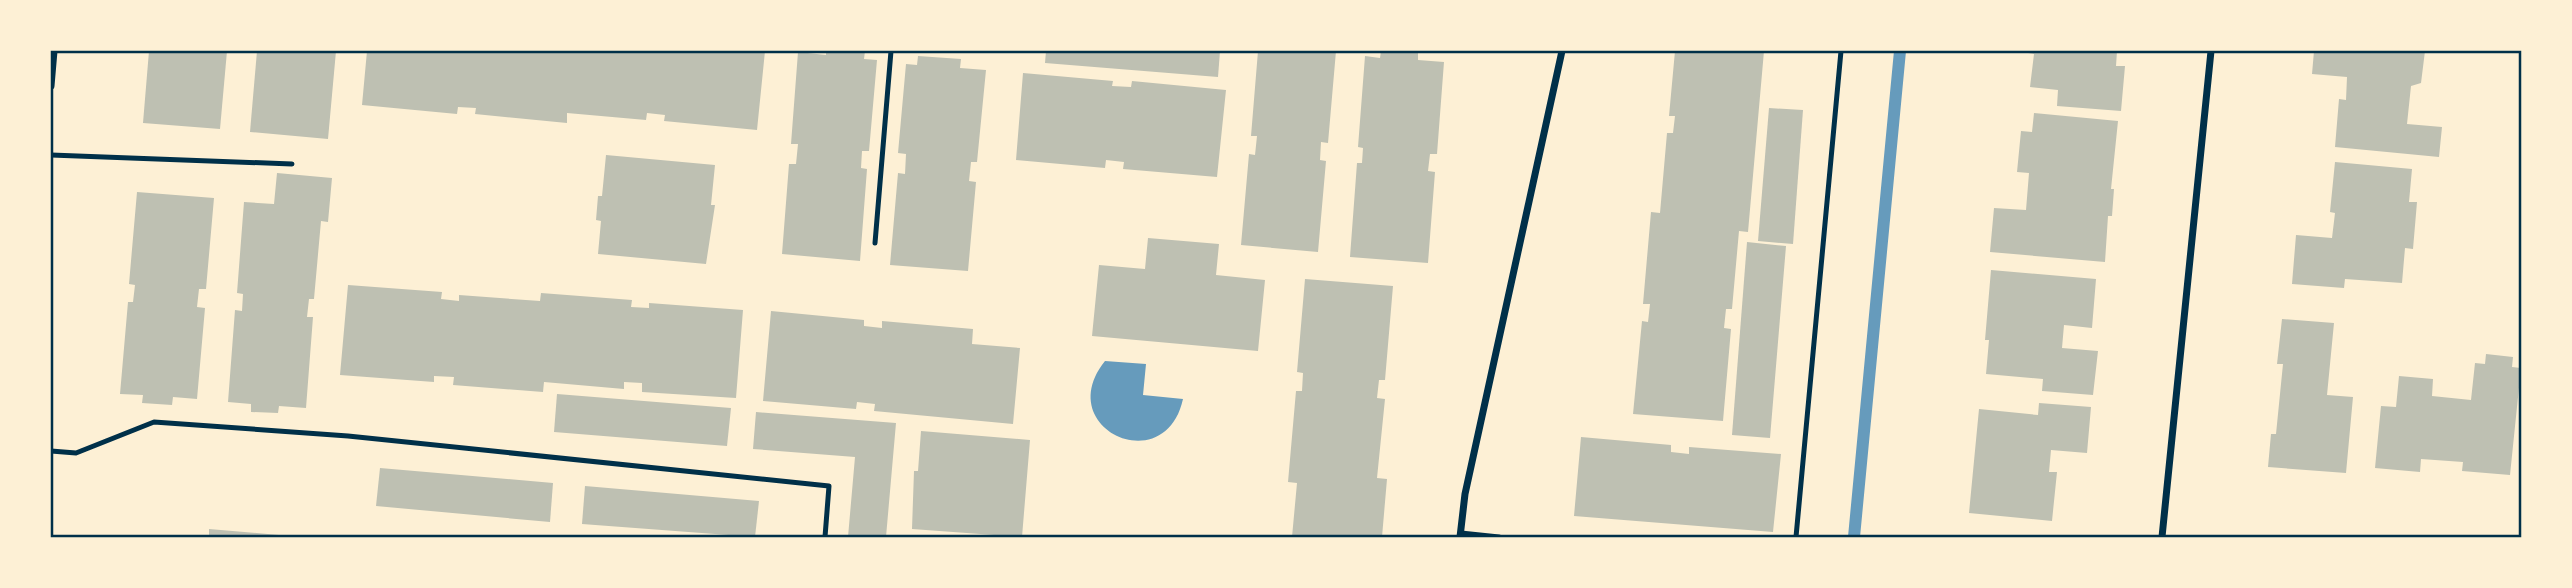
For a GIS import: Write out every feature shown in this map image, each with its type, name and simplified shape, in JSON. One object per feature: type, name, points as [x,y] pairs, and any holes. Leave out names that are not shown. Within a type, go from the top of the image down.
[{"type":"street","points":[[51,86],[54,51]]},
{"type":"street","points":[[1461,535],[1465,494],[1562,51]]},
{"type":"street","points":[[2162,537],[2211,51]]},
{"type":"lane","points":[[875,243],[891,51]]},
{"type":"lane","points":[[1796,537],[1841,51]]},
{"type":"lane","points":[[51,155],[165,157],[292,164]]},
{"type":"lane","points":[[51,451],[76,453],[153,422],[348,436],[829,486],[825,537]]},
{"type":"lane","points":[[1461,535],[1499,537]]},
{"type":"water","points":[[1105,361],[1146,364],[1143,395],[1183,399],[1172,424],[1156,437],[1136,441],[1117,436],[1101,424],[1092,407],[1092,385]]},
{"type":"building","points":[[149,51],[227,51],[220,129],[143,123]]},
{"type":"building","points":[[257,51],[336,51],[328,139],[250,132]]},
{"type":"building","points":[[367,51],[765,51],[757,130],[664,121],[665,115],[647,113],[646,120],[567,113],[567,123],[475,114],[476,108],[458,107],[457,114],[362,105]]},
{"type":"building","points":[[826,51],[865,51],[864,59],[877,60],[869,151],[862,151],[861,168],[867,169],[860,261],[782,254],[789,164],[796,164],[798,144],[791,144],[798,52],[826,55]]},
{"type":"building","points":[[1046,51],[1220,51],[1218,77],[1045,63]]},
{"type":"building","points":[[1258,51],[1336,51],[1328,143],[1321,142],[1320,160],[1326,161],[1318,252],[1241,245],[1249,154],[1255,155],[1257,136],[1251,136]]},
{"type":"building","points":[[1381,51],[1418,51],[1418,60],[1444,62],[1437,154],[1430,154],[1428,171],[1435,172],[1428,263],[1350,257],[1357,163],[1362,163],[1363,148],[1358,147],[1365,56],[1380,58]]},
{"type":"building","points":[[1675,51],[1764,51],[1748,232],[1739,231],[1732,309],[1726,309],[1724,328],[1731,329],[1723,421],[1633,414],[1642,321],[1648,322],[1650,304],[1643,304],[1651,212],[1660,213],[1667,133],[1673,133],[1675,116],[1669,116]]},
{"type":"building","points":[[2016,51],[2117,51],[2116,66],[2125,66],[2121,111],[2057,106],[2058,90],[2030,87],[2034,54]]},
{"type":"building","points":[[2314,51],[2425,51],[2421,83],[2411,86],[2407,124],[2442,127],[2439,157],[2335,147],[2339,99],[2346,100],[2347,77],[2312,74]]},
{"type":"building","points":[[918,56],[961,59],[960,68],[986,70],[977,162],[971,162],[969,181],[976,182],[968,271],[890,265],[898,173],[905,174],[906,154],[898,153],[906,64],[917,65]]},
{"type":"building","points":[[1023,73],[1113,81],[1112,86],[1131,87],[1132,81],[1226,90],[1217,177],[1123,169],[1124,162],[1106,160],[1105,168],[1016,160]]},
{"type":"building","points":[[1769,108],[1803,110],[1793,244],[1758,241]]},
{"type":"building","points":[[2034,113],[2118,121],[2111,189],[2114,189],[2112,216],[2108,216],[2105,262],[1990,252],[1994,208],[2026,210],[2029,173],[2017,172],[2021,131],[2032,132]]},
{"type":"building","points":[[606,155],[715,165],[711,205],[715,205],[706,264],[598,254],[601,221],[596,220],[598,196],[602,196]]},
{"type":"building","points":[[2335,162],[2412,169],[2409,202],[2417,202],[2413,249],[2405,248],[2402,283],[2345,279],[2344,288],[2292,284],[2296,235],[2332,238],[2335,213],[2330,212]]},
{"type":"building","points":[[277,173],[332,178],[328,222],[321,221],[314,299],[309,299],[307,317],[313,317],[306,408],[279,406],[278,413],[251,412],[251,404],[228,402],[235,310],[242,311],[243,294],[237,293],[244,202],[274,204]]},
{"type":"building","points":[[137,192],[214,198],[206,289],[199,289],[197,307],[205,308],[197,399],[173,397],[172,405],[142,403],[143,395],[120,394],[128,302],[133,302],[135,285],[129,284]]},
{"type":"building","points":[[1148,238],[1219,244],[1216,275],[1265,280],[1258,351],[1092,336],[1099,265],[1145,269]]},
{"type":"building","points":[[1747,242],[1786,246],[1770,438],[1732,435]]},
{"type":"building","points":[[1991,270],[2096,279],[2092,328],[2064,325],[2062,348],[2098,351],[2093,395],[2042,391],[2043,379],[1986,374],[1989,340],[1985,340]]},
{"type":"building","points":[[1305,279],[1393,286],[1385,380],[1379,380],[1377,398],[1385,399],[1377,478],[1387,479],[1382,537],[1292,537],[1297,483],[1288,482],[1296,391],[1302,391],[1303,373],[1297,372]]},
{"type":"building","points":[[348,285],[442,292],[441,299],[459,301],[459,295],[540,301],[541,293],[632,300],[631,307],[649,308],[649,303],[743,310],[736,398],[642,392],[642,383],[624,382],[624,389],[544,382],[543,392],[453,385],[454,377],[434,376],[434,382],[340,375]]},
{"type":"building","points":[[771,311],[864,320],[864,326],[882,328],[882,321],[973,329],[972,344],[1020,348],[1013,424],[874,411],[875,404],[857,402],[856,409],[763,401]]},
{"type":"building","points":[[2282,319],[2334,323],[2327,395],[2353,397],[2346,473],[2268,467],[2271,434],[2276,434],[2283,364],[2277,364]]},
{"type":"building","points":[[2486,354],[2513,357],[2512,367],[2521,368],[2510,475],[2462,471],[2463,462],[2421,459],[2420,472],[2375,468],[2381,406],[2396,407],[2399,376],[2433,379],[2432,396],[2471,400],[2475,363],[2485,364]]},
{"type":"building","points":[[557,394],[731,408],[727,446],[554,432]]},
{"type":"building","points":[[2039,403],[2091,407],[2087,453],[2051,450],[2049,472],[2057,472],[2052,521],[1969,513],[1979,409],[2038,415]]},
{"type":"building","points":[[756,412],[896,423],[886,537],[848,537],[855,457],[753,449]]},
{"type":"building","points":[[921,431],[1030,440],[1022,537],[912,529],[914,471],[918,471]]},
{"type":"building","points":[[1581,437],[1671,445],[1671,452],[1689,454],[1689,447],[1781,454],[1773,532],[1574,516]]},
{"type":"building","points":[[380,468],[553,483],[550,522],[376,506]]},
{"type":"building","points":[[585,486],[759,501],[755,537],[582,524]]},
{"type":"building","points":[[209,529],[279,535],[279,537],[209,537]]},
{"type":"waterway","points":[[1854,537],[1900,51]]}]
